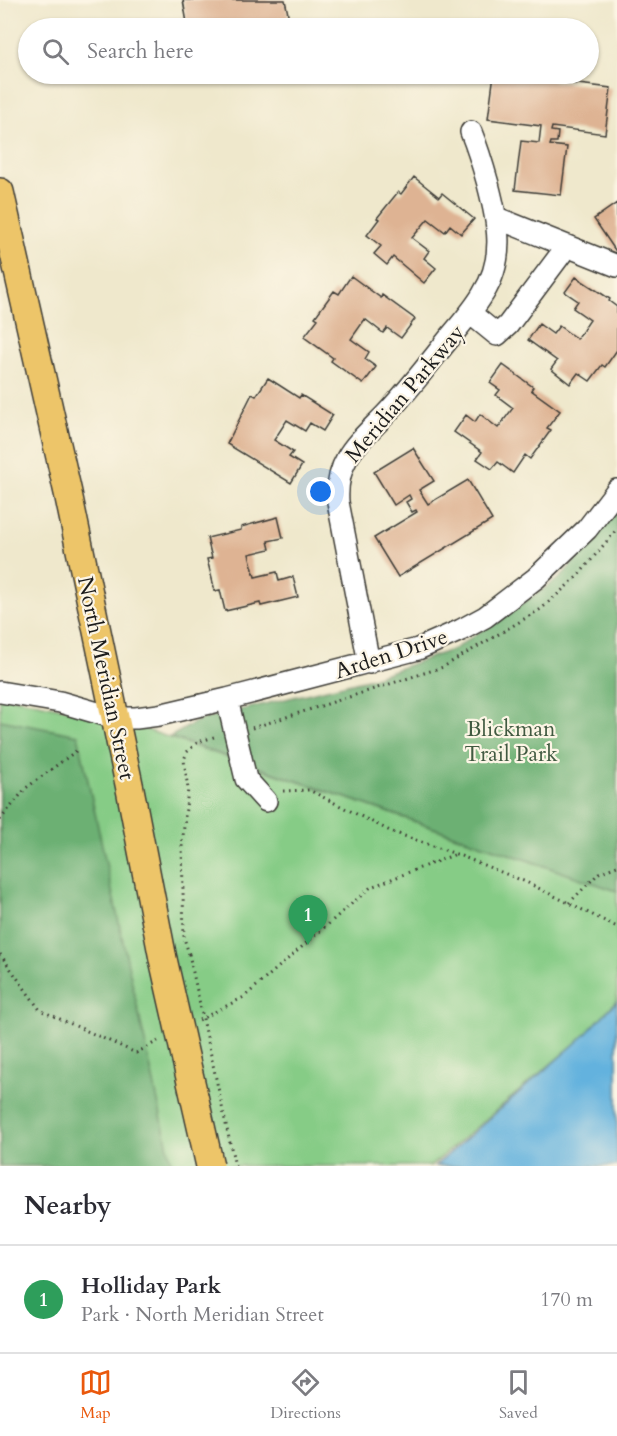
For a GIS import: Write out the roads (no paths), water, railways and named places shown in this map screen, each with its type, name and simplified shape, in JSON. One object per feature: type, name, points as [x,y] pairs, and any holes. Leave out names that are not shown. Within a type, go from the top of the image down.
[{"type":"main road","name":"North Meridian Street","points":[[0,192],[68,493],[115,718],[176,957],[210,1166]]},
{"type":"street","name":"Meridian Parkway","points":[[369,663],[337,490],[341,470],[353,447],[406,394],[470,313],[484,294],[497,261],[499,236],[497,218],[471,132]]},
{"type":"street","points":[[497,218],[617,266]]},
{"type":"street","points":[[470,313],[497,335],[508,325],[567,246]]},
{"type":"street","name":"Arden Drive","points":[[0,692],[60,702],[115,718],[127,719],[159,715],[227,699],[418,649],[485,617],[553,564],[587,529],[617,490]]},
{"type":"street","points":[[227,699],[246,779],[266,801]]},
{"type":"water","points":[[617,1001],[617,1166],[435,1166],[585,1035]]},
{"type":"place","name":"Holliday Park","points":[[308,945]]},
{"type":"park label","name":"Blickman Trail Park","points":[[511,740]]}]
